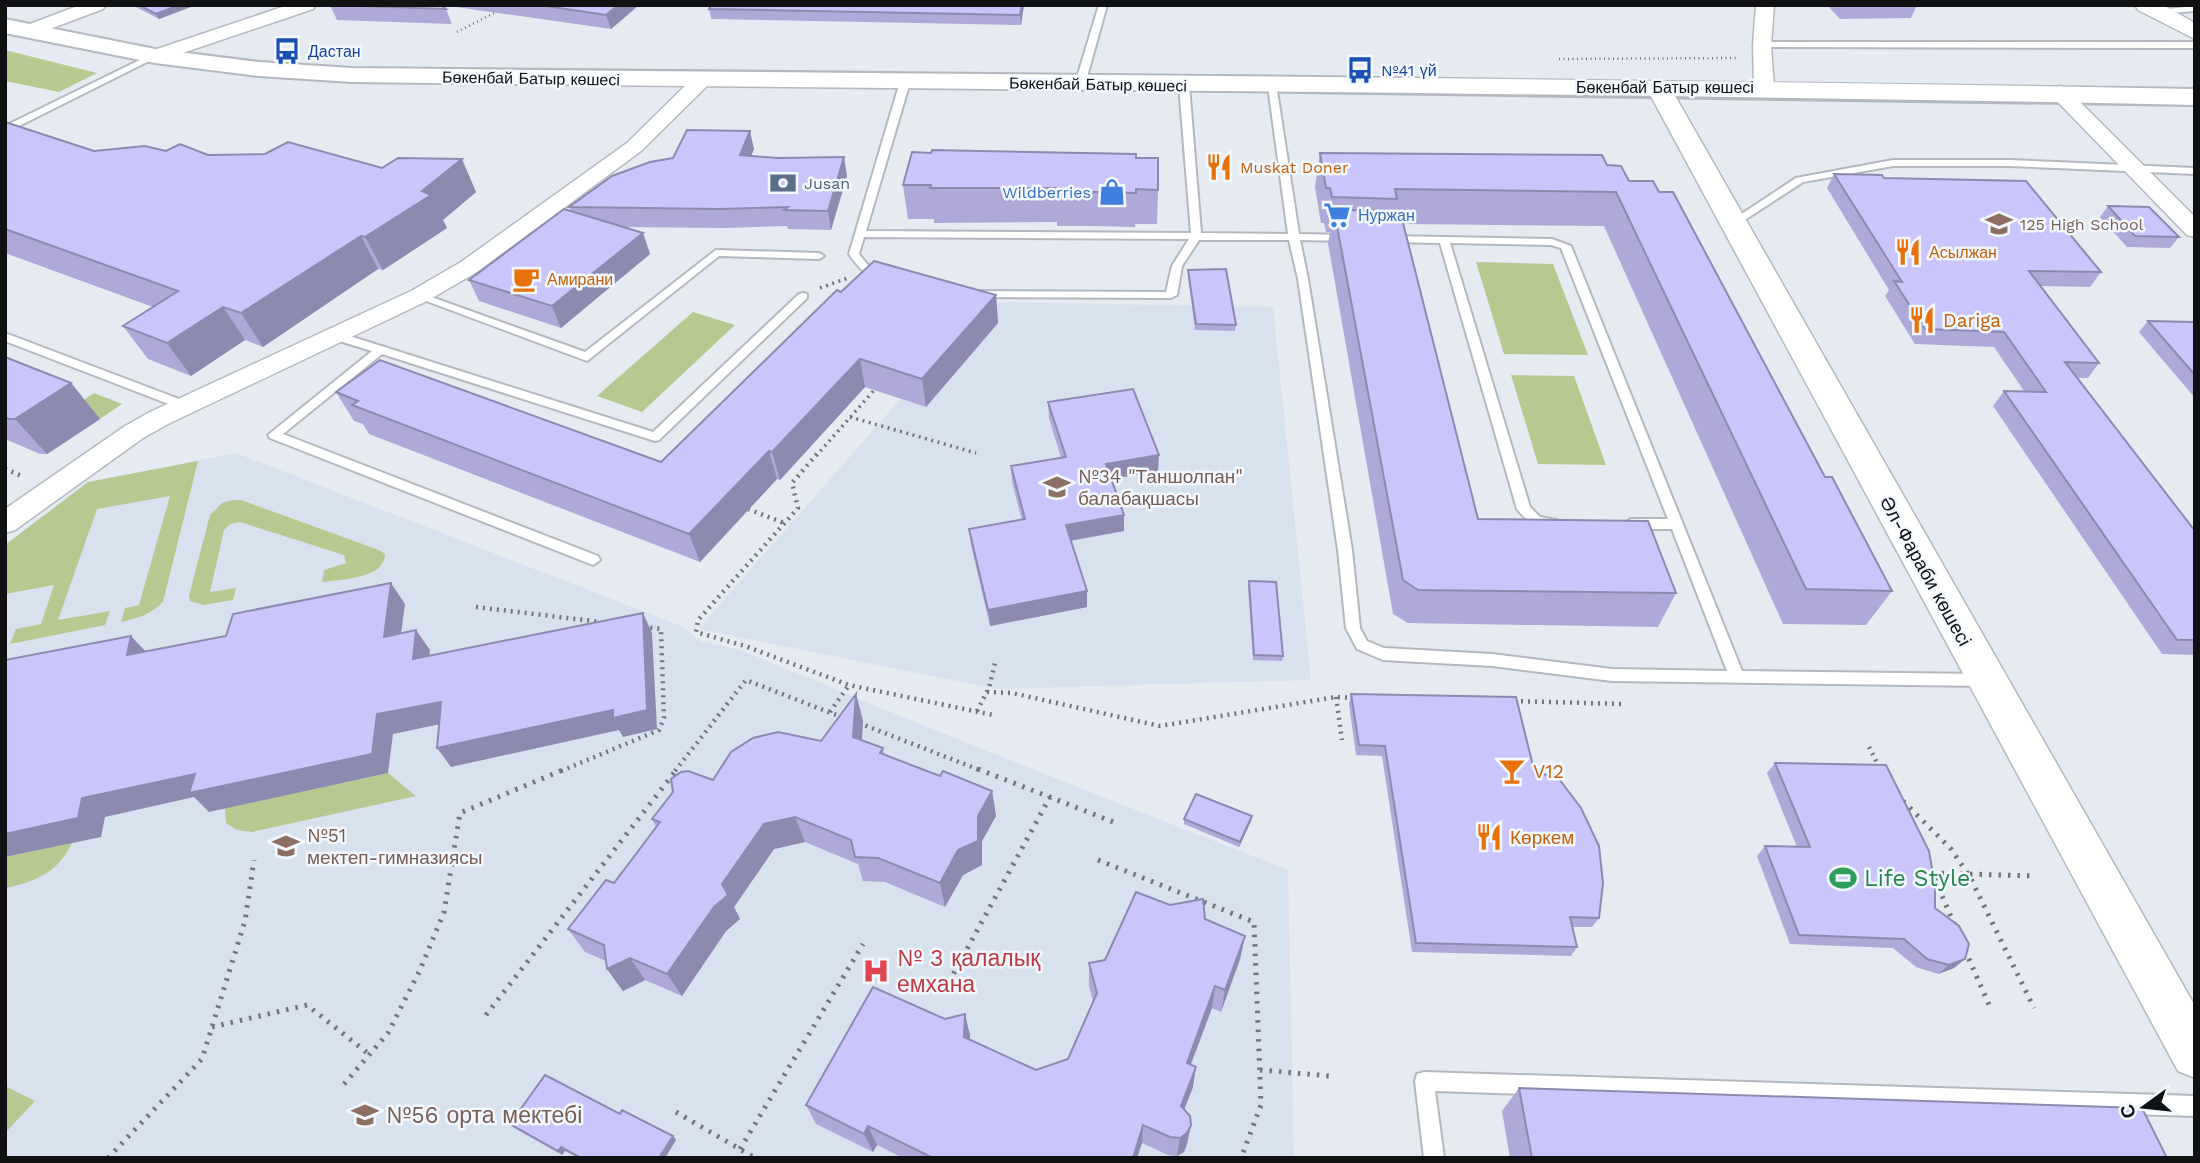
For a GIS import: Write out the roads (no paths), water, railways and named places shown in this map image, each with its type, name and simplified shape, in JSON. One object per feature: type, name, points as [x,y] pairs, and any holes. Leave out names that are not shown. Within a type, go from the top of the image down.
[{"type":"main road","name":"Бөкенбай Батыр көшесі","points":[[17,28],[155,56],[259,69],[352,75],[1273,86],[1764,88],[2059,92],[2195,97]]},
{"type":"street","points":[[17,28],[97,5]]},
{"type":"street","points":[[155,56],[307,5]]},
{"type":"street","points":[[1764,88],[1762,45],[1765,5]]},
{"type":"street","points":[[2152,9],[2195,32]]},
{"type":"street","points":[[5,523],[134,432],[183,405],[419,296],[469,267],[634,148],[702,80]]},
{"type":"street","name":"Әл-Фараби көшесі","points":[[1658,87],[2195,1054]]},
{"type":"street","points":[[2059,92],[2195,230]]},
{"type":"lane","points":[[1080,84],[1103,5]]},
{"type":"lane","points":[[2152,9],[2195,8]]},
{"type":"lane","points":[[1762,45],[2195,45]]},
{"type":"lane","points":[[5,130],[155,56]]},
{"type":"lane","points":[[893,284],[868,271],[854,254],[905,82]]},
{"type":"lane","points":[[963,294],[1171,295],[1177,266],[1196,236],[1184,85]]},
{"type":"lane","points":[[1273,86],[1294,237],[1303,279],[1345,550],[1353,628],[1362,645],[1382,654],[1492,660],[1612,675],[1987,680]]},
{"type":"lane","points":[[1734,223],[1800,180],[1893,163],[2195,171]]},
{"type":"lane","points":[[860,233],[1362,239]]},
{"type":"lane","points":[[1376,239],[1552,242],[1566,246],[1737,677]]},
{"type":"lane","points":[[1444,240],[1524,509],[1536,521],[1562,524]]},
{"type":"lane","points":[[419,296],[587,357],[716,253],[819,256]]},
{"type":"lane","points":[[337,336],[655,437],[803,296]]},
{"type":"lane","points":[[5,337],[183,405]]},
{"type":"lane","points":[[380,350],[274,435],[593,560]]},
{"type":"lane","points":[[1613,524],[1676,524]]},
{"type":"lane","points":[[1434,1158],[1424,1082],[2195,1106]]},
{"type":"place","name":"Дастан","points":[[287,51]]},
{"type":"place","name":"№41 үй","points":[[1360,70]]},
{"type":"place","name":"Muskat Doner","points":[[1219,167]]},
{"type":"place","name":"Jusan","points":[[783,183]]},
{"type":"place","name":"Wildberries","points":[[1112,192]]},
{"type":"place","name":"Нуржан","points":[[1337,215]]},
{"type":"place","name":"125 High School","points":[[1999,224]]},
{"type":"place","name":"Асылжан","points":[[1908,252]]},
{"type":"place","name":"Амирани","points":[[526,279]]},
{"type":"place","name":"Dariga","points":[[1922,320]]},
{"type":"place","name":"№34 \"Таншолпан\" балабақшасы","points":[[1057,487]]},
{"type":"place","name":"V12","points":[[1512,771]]},
{"type":"place","name":"Көркем","points":[[1489,837]]},
{"type":"place","name":"№51 мектеп-гимназиясы","points":[[286,846]]},
{"type":"place","name":"Life Style","points":[[1843,878]]},
{"type":"place","name":"№ 3 қалалық емхана","points":[[876,971]]},
{"type":"place","name":"№56 орта мектебі","points":[[365,1115]]}]
